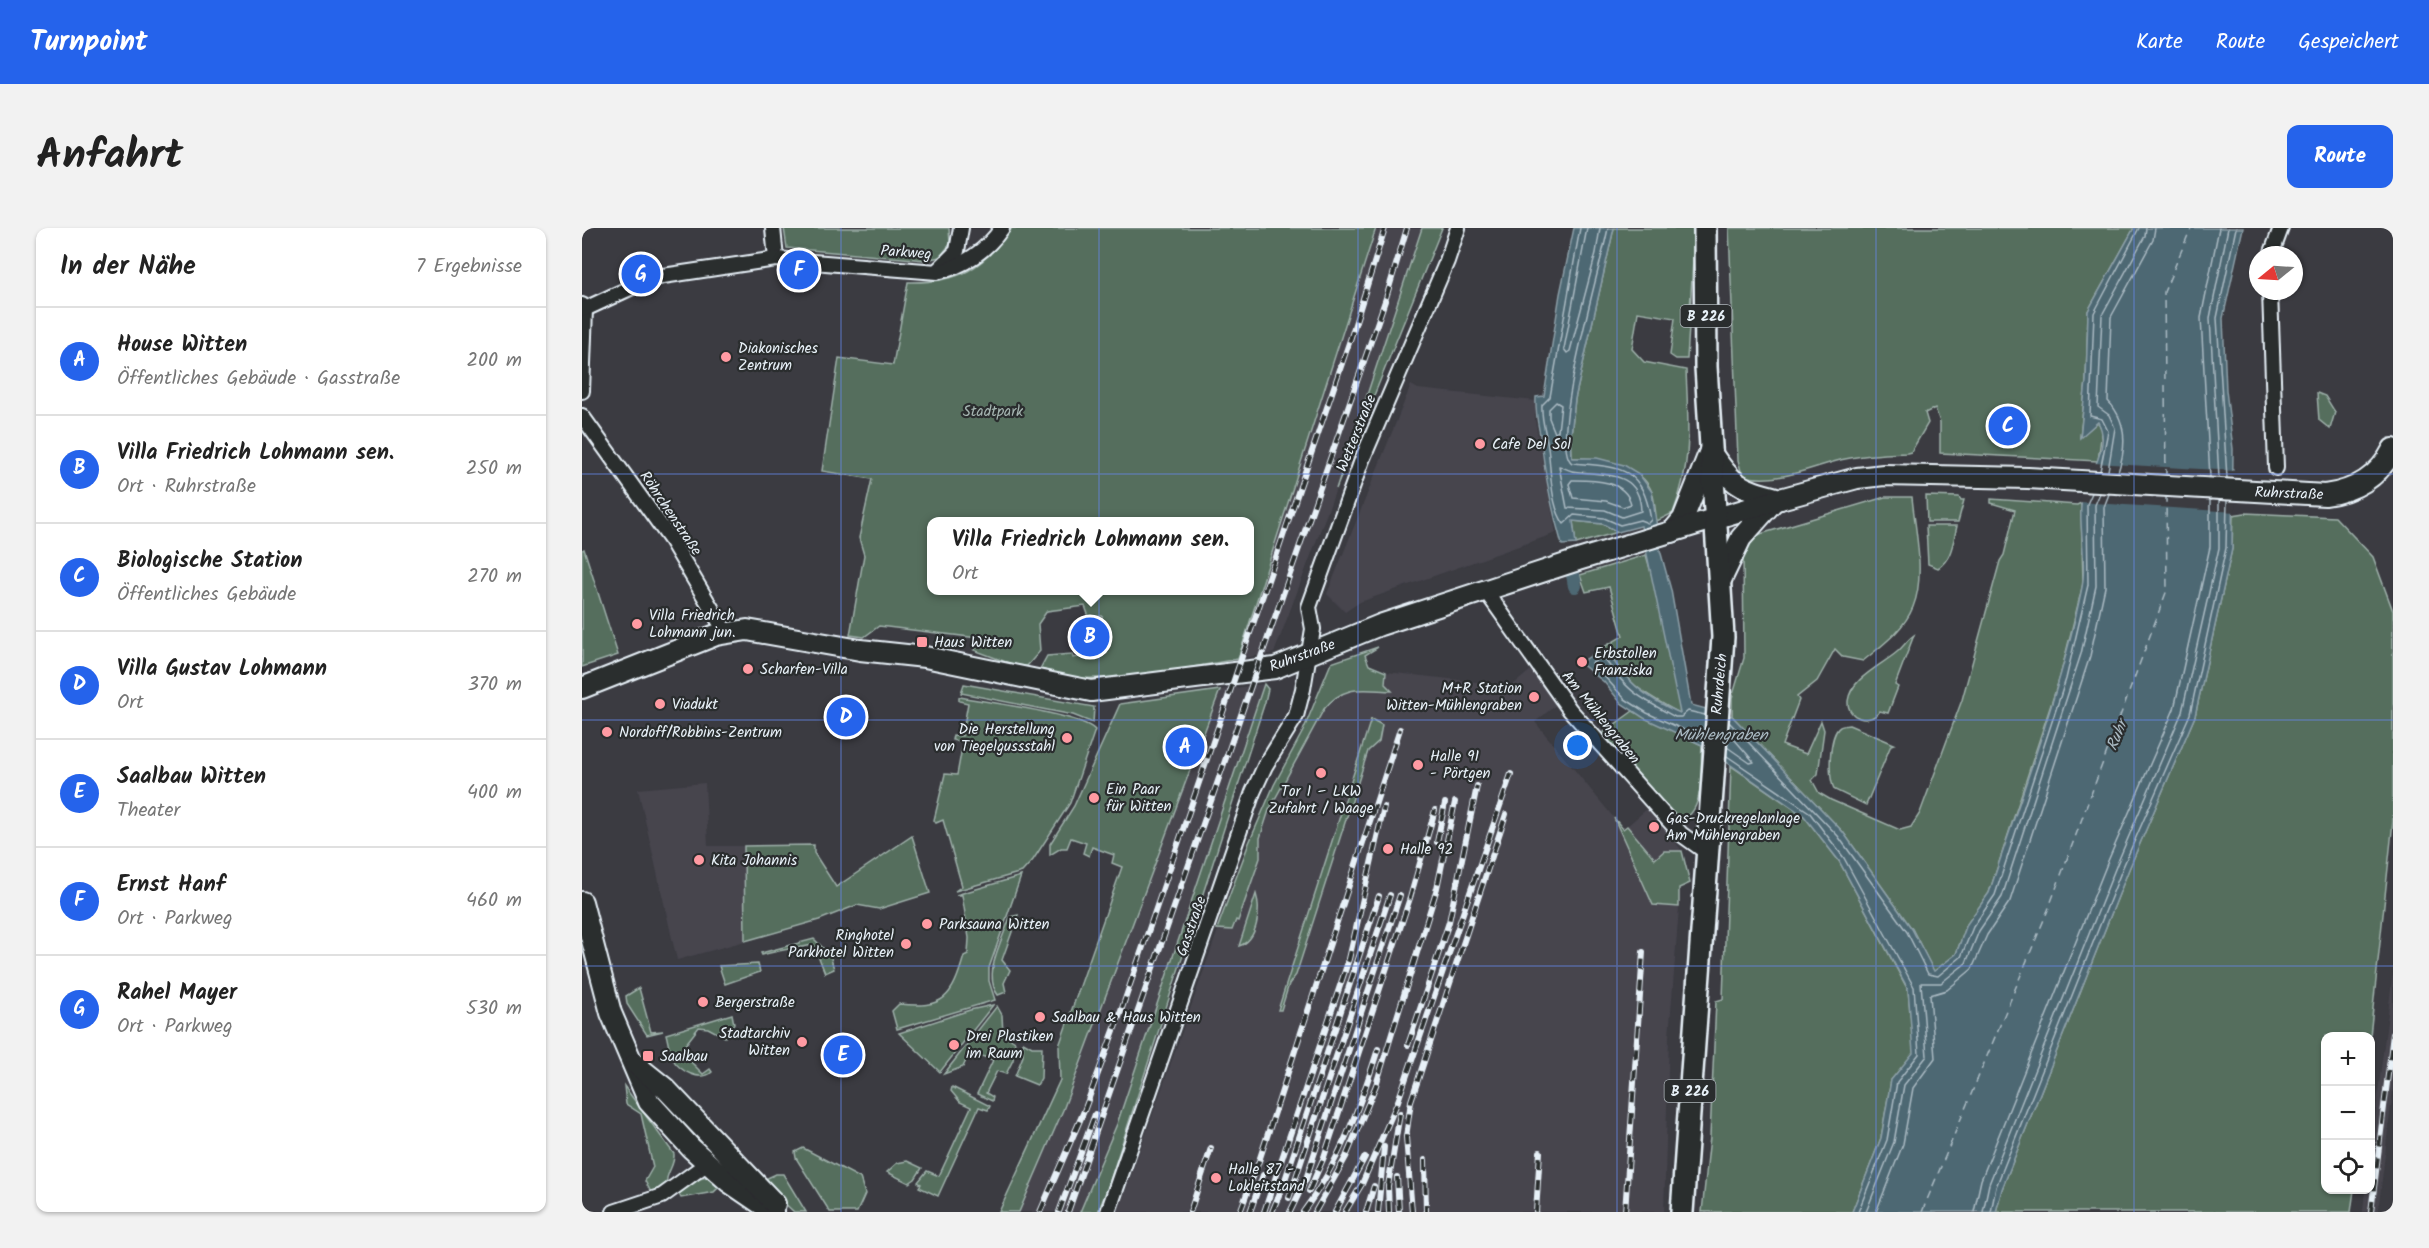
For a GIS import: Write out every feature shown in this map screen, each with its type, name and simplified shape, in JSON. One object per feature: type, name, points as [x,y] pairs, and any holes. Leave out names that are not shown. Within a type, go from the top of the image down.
[{"type":"main road","name":"Ruhrdeich","points":[[1682,1212],[1723,637],[1713,519],[1706,367],[1705,228]]},
{"type":"main road","points":[[1710,451],[1732,482],[1777,500],[1741,538],[1720,582]]},
{"type":"main road","points":[[1668,533],[1683,519],[1710,451]]},
{"type":"main road","name":"Ruhrstraße","points":[[726,633],[747,630],[768,632],[1103,691],[1275,668],[1380,625],[1485,590],[1713,519],[1857,478],[1884,475],[2028,478],[2246,492],[2337,494],[2368,480],[2391,452]]},
{"type":"main road","points":[[582,688],[726,633]]},
{"type":"main road","points":[[582,903],[586,933],[611,1013],[650,1102],[670,1128],[717,1156],[781,1212]]},
{"type":"main road","points":[[635,1064],[665,1088],[711,1137],[707,1153],[717,1156],[729,1182],[773,1212]]},
{"type":"street","points":[[773,228],[776,259]]},
{"type":"street","points":[[937,272],[957,251],[962,228]]},
{"type":"street","name":"Parkweg","points":[[584,307],[663,276],[776,259],[937,272],[965,263],[1002,228]]},
{"type":"street","name":"Wetterstraße","points":[[1309,654],[1313,629],[1309,607],[1362,460],[1447,261],[1458,228]]},
{"type":"street","points":[[2274,246],[2281,228]]},
{"type":"street","points":[[2270,300],[2276,468]]},
{"type":"street","points":[[582,391],[584,307]]},
{"type":"street","name":"Röhrchenstraße","points":[[582,416],[671,540],[726,633]]},
{"type":"street","name":"Am Mühlengraben","points":[[1485,590],[1570,710],[1681,834],[1706,852]]},
{"type":"street","name":"Gasstraße","points":[[1108,1212],[1253,792],[1265,766],[1296,716],[1309,654]]},
{"type":"street","points":[[614,1212],[662,1196],[717,1156]]},
{"type":"shaded area","points":[[1376,228],[1422,228],[1336,489],[1274,653],[1238,659]]},
{"type":"shaded area","points":[[1411,385],[1418,389],[1536,401],[1535,420],[1556,533],[1360,602],[1345,612],[1327,594]]},
{"type":"shaded area","points":[[1532,669],[1557,704],[1535,722],[1614,818],[1653,905],[1679,907],[1669,1037],[1664,1212],[1118,1212],[1249,843],[1274,785],[1303,731],[1326,676],[1385,684],[1386,672],[1477,682],[1506,691]]},
{"type":"shaded area","points":[[1264,684],[1117,1124],[1080,1212],[1019,1212],[1063,1110],[1220,690]]},
{"type":"shaded area","name":"Kita Johannis","points":[[705,783],[708,846],[744,846],[745,941],[677,960],[638,789]]},
{"type":"shaded area","points":[[1647,809],[1682,851],[1664,851],[1655,859],[1627,826]]},
{"type":"shaded area","points":[[2393,973],[2393,1089],[2378,1212],[2363,1212],[2365,1194],[2375,1194],[2375,1117]]},
{"type":"green space","points":[[784,228],[949,228],[950,244],[940,257],[925,260],[787,248]]},
{"type":"green space","name":"Stadtpark","points":[[1012,228],[1376,228],[1238,659],[1167,672],[1118,677],[1070,678],[1046,675],[1045,670],[1040,669],[1047,656],[1072,654],[1073,658],[1107,653],[1102,616],[1089,617],[1085,606],[1047,611],[1038,624],[1040,651],[1027,666],[1014,665],[974,650],[980,644],[978,638],[879,626],[864,637],[850,635],[864,555],[859,538],[872,479],[822,471],[839,358],[893,365],[908,282],[942,280],[956,276],[968,271],[990,254]]},
{"type":"green space","points":[[1422,228],[1442,228],[1336,489]]},
{"type":"green space","points":[[1614,228],[1695,228],[1687,359],[1676,359],[1670,355],[1675,318],[1638,312],[1632,349],[1644,362],[1686,370],[1688,442],[1684,476],[1673,513],[1657,521],[1652,492],[1647,482],[1639,475],[1618,464],[1594,459],[1572,458],[1571,435],[1575,399]]},
{"type":"green space","points":[[1729,228],[2134,228],[2088,311],[2086,381],[2080,437],[2098,422],[2102,430],[2098,461],[1940,453],[1940,422],[1935,408],[1925,413],[1928,423],[1911,452],[1851,458],[1781,477],[1747,477],[1741,471],[1738,460]]},
{"type":"green space","points":[[2317,393],[2325,396],[2335,412],[2330,429],[2319,420]]},
{"type":"green space","points":[[1926,496],[1959,497],[1964,500],[1958,522],[1927,522]]},
{"type":"green space","points":[[1885,497],[1912,497],[1919,567],[1919,581],[1913,607],[1898,630],[1863,661],[1843,657],[1835,649],[1817,681],[1797,697],[1799,700],[1782,745],[1806,754],[1821,721],[1824,730],[1818,774],[1812,780],[1819,793],[1900,830],[1911,827],[1920,813],[1962,700],[2000,561],[2004,555],[2015,510],[1991,503],[1991,499],[2077,505],[2081,503],[2083,584],[2060,677],[1989,893],[1967,924],[1956,954],[1934,972],[1912,929],[1843,832],[1732,716],[1732,698],[1744,658],[1743,552],[1757,535]]},
{"type":"green space","points":[[2245,513],[2335,517],[2373,557],[2393,611],[2393,821],[2370,1032],[2321,1032],[2321,1194],[2353,1194],[2351,1212],[1996,1212],[2002,1189],[2129,869],[2195,716],[2232,549],[2233,515]]},
{"type":"green space","points":[[1573,521],[1603,524],[1618,532],[1576,544]]},
{"type":"green space","points":[[1926,526],[1957,526],[1949,555],[1938,568],[1928,564]]},
{"type":"green space","points":[[584,549],[618,655],[582,667],[582,550]]},
{"type":"green space","points":[[1646,555],[1657,593],[1681,714],[1637,687],[1613,660],[1604,647],[1623,636],[1609,587],[1586,592],[1580,575]]},
{"type":"green space","points":[[1914,635],[1895,685],[1898,687],[1888,713],[1880,711],[1875,716],[1865,719],[1855,716],[1851,712],[1848,701],[1855,685],[1897,652]]},
{"type":"green space","points":[[1378,647],[1365,655],[1369,665],[1386,672],[1385,684],[1392,691],[1354,690],[1346,692],[1331,701],[1324,709],[1269,810],[1260,838],[1260,858],[1238,921],[1236,920],[1232,930],[1217,929],[1249,843],[1274,785],[1303,731],[1331,663]]},
{"type":"green space","points":[[964,684],[1094,707],[1093,723],[1073,715],[961,693]]},
{"type":"green space","points":[[1264,684],[1268,689],[1265,702],[1108,1187],[1098,1212],[1080,1212],[1117,1124]]},
{"type":"green space","points":[[1220,690],[1063,1110],[1019,1212],[999,1212],[1060,1080],[1059,1046],[1122,867],[1112,863],[1114,855],[1092,847],[1089,856],[1083,853],[1086,843],[1071,838],[1067,848],[1061,848],[1050,855],[1050,844],[1074,806],[1120,704]]},
{"type":"green space","points":[[959,697],[1053,714],[1087,724],[1095,730],[1070,803],[1033,860],[1022,872],[955,891],[962,886],[943,820],[936,823],[934,820],[945,774],[957,775],[963,742],[952,740],[953,735],[962,736],[968,703],[959,701]]},
{"type":"green space","points":[[1633,711],[1702,745],[1698,799],[1695,808],[1681,820],[1672,815],[1603,733]]},
{"type":"green space","points":[[1371,719],[1382,725],[1379,741],[1368,751],[1296,975],[1289,984],[1281,1010],[1278,1010]]},
{"type":"green space","points":[[1849,725],[1894,744],[1891,745],[1866,805],[1835,790],[1832,785],[1830,757],[1833,738],[1840,727]]},
{"type":"green space","points":[[1731,766],[1804,816],[1839,861],[1908,990],[1914,1053],[1891,1080],[1881,1138],[1852,1212],[1702,1212],[1710,1137],[1716,1001],[1723,999]]},
{"type":"green space","points":[[1614,818],[1623,829],[1627,826],[1655,859],[1664,851],[1682,851],[1690,883],[1679,888],[1679,907],[1653,905]]},
{"type":"green space","points":[[912,836],[930,893],[879,909],[857,905],[819,920],[745,941],[744,846],[814,845],[814,853],[836,887]]},
{"type":"green space","points":[[1021,876],[989,968],[989,981],[995,1000],[897,1029],[892,1011],[899,1004],[926,1005],[944,998],[955,982],[964,956],[968,954],[969,938],[962,895],[956,895]]},
{"type":"green space","points":[[1256,894],[1258,916],[1254,931],[1245,943],[1239,946]]},
{"type":"green space","points":[[1018,915],[1002,960],[1010,970],[1004,983],[1006,992],[998,995],[992,977],[995,956],[1010,917]]},
{"type":"green space","points":[[814,939],[830,955],[834,969],[825,973],[814,945],[762,955],[761,953]]},
{"type":"green space","points":[[758,964],[760,972],[725,984],[719,966]]},
{"type":"green space","points":[[639,988],[651,1032],[663,1031],[647,1035],[627,1004],[626,996]]},
{"type":"green space","points":[[993,1005],[940,1072],[899,1033],[970,1010]]},
{"type":"green space","points":[[997,1006],[1002,1015],[1003,1034],[1015,1042],[1013,1060],[1006,1074],[997,1071],[986,1093],[993,1097],[992,1101],[977,1094],[993,1060],[970,1052],[963,1067],[944,1074]]},
{"type":"green space","points":[[732,1014],[734,1024],[725,1037],[708,1028],[699,1027],[685,1045],[685,1056],[703,1074],[710,1069],[712,1072],[697,1076],[680,1068],[672,1058],[666,1034]]},
{"type":"green space","points":[[1023,1042],[1032,1047],[1042,1047],[1041,1078],[1037,1085],[1015,1076],[1023,1056]]},
{"type":"green space","points":[[624,1086],[674,1154],[666,1182],[667,1187],[653,1196],[645,1181],[653,1167],[641,1114],[626,1104]]},
{"type":"green space","points":[[952,1087],[990,1106],[988,1110],[979,1107],[938,1196],[919,1187],[921,1184],[918,1182],[927,1171],[939,1176],[971,1107],[960,1102],[951,1091]]},
{"type":"green space","points":[[803,1148],[860,1178],[865,1194],[857,1212],[830,1212],[796,1158],[795,1152]]},
{"type":"green space","points":[[907,1161],[922,1168],[915,1179],[909,1183],[887,1172],[897,1163]]},
{"type":"green space","points":[[776,1174],[783,1174],[806,1212],[794,1212],[761,1181]]},
{"type":"green space","points":[[710,1176],[721,1185],[714,1192],[681,1198],[678,1192],[689,1182]]},
{"type":"water","points":[[1574,228],[1614,228],[1575,399],[1571,435],[1572,458],[1597,458],[1624,465],[1639,474],[1652,492],[1660,550],[1671,590],[1691,705],[1732,716],[1843,832],[1912,929],[1934,971],[1956,954],[1967,924],[1989,893],[2040,741],[2073,626],[2083,577],[2081,505],[2102,442],[2102,432],[2098,422],[2080,438],[2086,381],[2088,311],[2134,228],[2243,228],[2223,318],[2226,390],[2233,449],[2232,549],[2195,716],[2129,869],[2002,1189],[1996,1212],[1852,1212],[1881,1138],[1891,1080],[1913,1053],[1908,989],[1839,861],[1804,816],[1702,745],[1644,718],[1621,703],[1604,682],[1580,663],[1604,647],[1620,669],[1645,694],[1680,713],[1641,526],[1618,532],[1603,524],[1573,521],[1576,544],[1562,545],[1550,497],[1537,418],[1536,397],[1544,396],[1560,294]]},
{"type":"pier","points":[[2094,463],[2236,471],[2236,512],[2078,502]]},
{"type":"waterway","points":[[1573,575],[1575,586]]},
{"type":"ferry route","points":[[2166,477],[2164,292],[2191,228]]},
{"type":"ferry route","points":[[1922,1212],[2048,910],[2167,590],[2166,497]]},
{"type":"railway","points":[[1040,1212],[1084,1111],[1119,1017],[1351,337],[1385,228]]},
{"type":"railway","points":[[1068,1212],[1386,298],[1407,228]]},
{"type":"railway","points":[[1240,1212],[1259,1161],[1400,729]]},
{"type":"railway","points":[[1345,1212],[1362,1184],[1398,1101],[1511,774]]},
{"type":"railway","points":[[1408,1045],[1449,922],[1477,786]]},
{"type":"railway","points":[[1315,1212],[1346,1157],[1376,1085],[1437,888],[1455,802]]},
{"type":"railway","points":[[1437,842],[1445,803]]},
{"type":"railway","points":[[1264,1212],[1349,959],[1384,807]]},
{"type":"railway","points":[[1309,1191],[1324,1157],[1410,898],[1435,810]]},
{"type":"railway","points":[[1412,1212],[1406,1137],[1411,1101],[1506,814]]},
{"type":"railway","points":[[1289,1198],[1390,895]]},
{"type":"railway","points":[[1290,1212],[1306,1179],[1400,895]]},
{"type":"railway","points":[[1272,1212],[1284,1183],[1379,896]]},
{"type":"railway","points":[[1625,1212],[1643,952]]},
{"type":"railway","points":[[2371,1212],[2393,1034]]},
{"type":"railway","points":[[1303,1212],[1316,1194],[1338,1154],[1364,1092],[1378,1049]]},
{"type":"railway","points":[[1389,1212],[1388,1186],[1400,1113]]},
{"type":"railway","points":[[1059,1212],[1095,1114]]},
{"type":"railway","points":[[1378,1212],[1384,1147]]},
{"type":"railway","points":[[1190,1212],[1211,1148]]},
{"type":"railway","points":[[1536,1212],[1540,1152]]},
{"type":"railway","points":[[1335,1212],[1365,1157]]},
{"type":"railway","points":[[1425,1160],[1426,1212]]},
{"type":"railway","points":[[1250,1212],[1263,1175]]},
{"type":"railway","points":[[1397,1177],[1399,1212]]},
{"type":"railway","points":[[1366,1212],[1374,1186]]},
{"type":"place","name":"Ernst Hanf","points":[[799,270]]},
{"type":"place","name":"Rahel Mayer","points":[[641,274]]},
{"type":"place","name":"Diakonisches Zentrum","points":[[726,357]]},
{"type":"place","name":"Biologische Station","points":[[2008,426]]},
{"type":"place","name":"Cafe Del Sol","points":[[1480,444]]},
{"type":"place","name":"Villa Friedrich Lohmann jun.","points":[[637,624]]},
{"type":"place","name":"Villa Friedrich Lohmann sen.","points":[[1090,637]]},
{"type":"place","name":"Haus Witten","points":[[922,642]]},
{"type":"place","name":"Erbstollen Franziska","points":[[1582,662]]},
{"type":"place","name":"Scharfen-Villa","points":[[748,669]]},
{"type":"place","name":"M+R Station Witten-Mühlengraben","points":[[1534,697]]},
{"type":"place","name":"Viadukt","points":[[660,704]]},
{"type":"place","name":"Villa Gustav Lohmann","points":[[846,717]]},
{"type":"place","name":"Nordoff/Robbins-Zentrum","points":[[607,732]]},
{"type":"place","name":"Die Herstellung von Tiegelgussstahl","points":[[1067,738]]},
{"type":"place","name":"House Witten","points":[[1185,747]]},
{"type":"place","name":"Halle 91 - Pörtgen","points":[[1418,765]]},
{"type":"place","name":"Tor 1 – LKW Zufahrt / Waage","points":[[1321,773]]},
{"type":"place","name":"Ein Paar für Witten","points":[[1094,798]]},
{"type":"place","name":"Gas-Druckregelanlage Am Mühlengraben","points":[[1654,827]]},
{"type":"place","name":"Halle 92","points":[[1388,849]]},
{"type":"place","name":"Kita Johannis","points":[[699,860]]},
{"type":"place","name":"Parksauna Witten","points":[[927,924]]},
{"type":"place","name":"Ringhotel Parkhotel Witten","points":[[906,944]]},
{"type":"place","name":"Bergerstraße","points":[[703,1002]]},
{"type":"place","name":"Saalbau & Haus Witten","points":[[1040,1017]]},
{"type":"place","name":"Stadtarchiv Witten","points":[[802,1042]]},
{"type":"place","name":"Drei Plastiken im Raum","points":[[954,1045]]},
{"type":"place","name":"Saalbau Witten","points":[[843,1055]]},
{"type":"place","name":"Saalbau","points":[[648,1056]]},
{"type":"place","name":"Halle 87 - Lokleitstand","points":[[1216,1178]]},
{"type":"water label","name":"Mühlengraben","points":[[1721,734]]},
{"type":"water label","name":"Ruhr","points":[[2116,735]]}]
